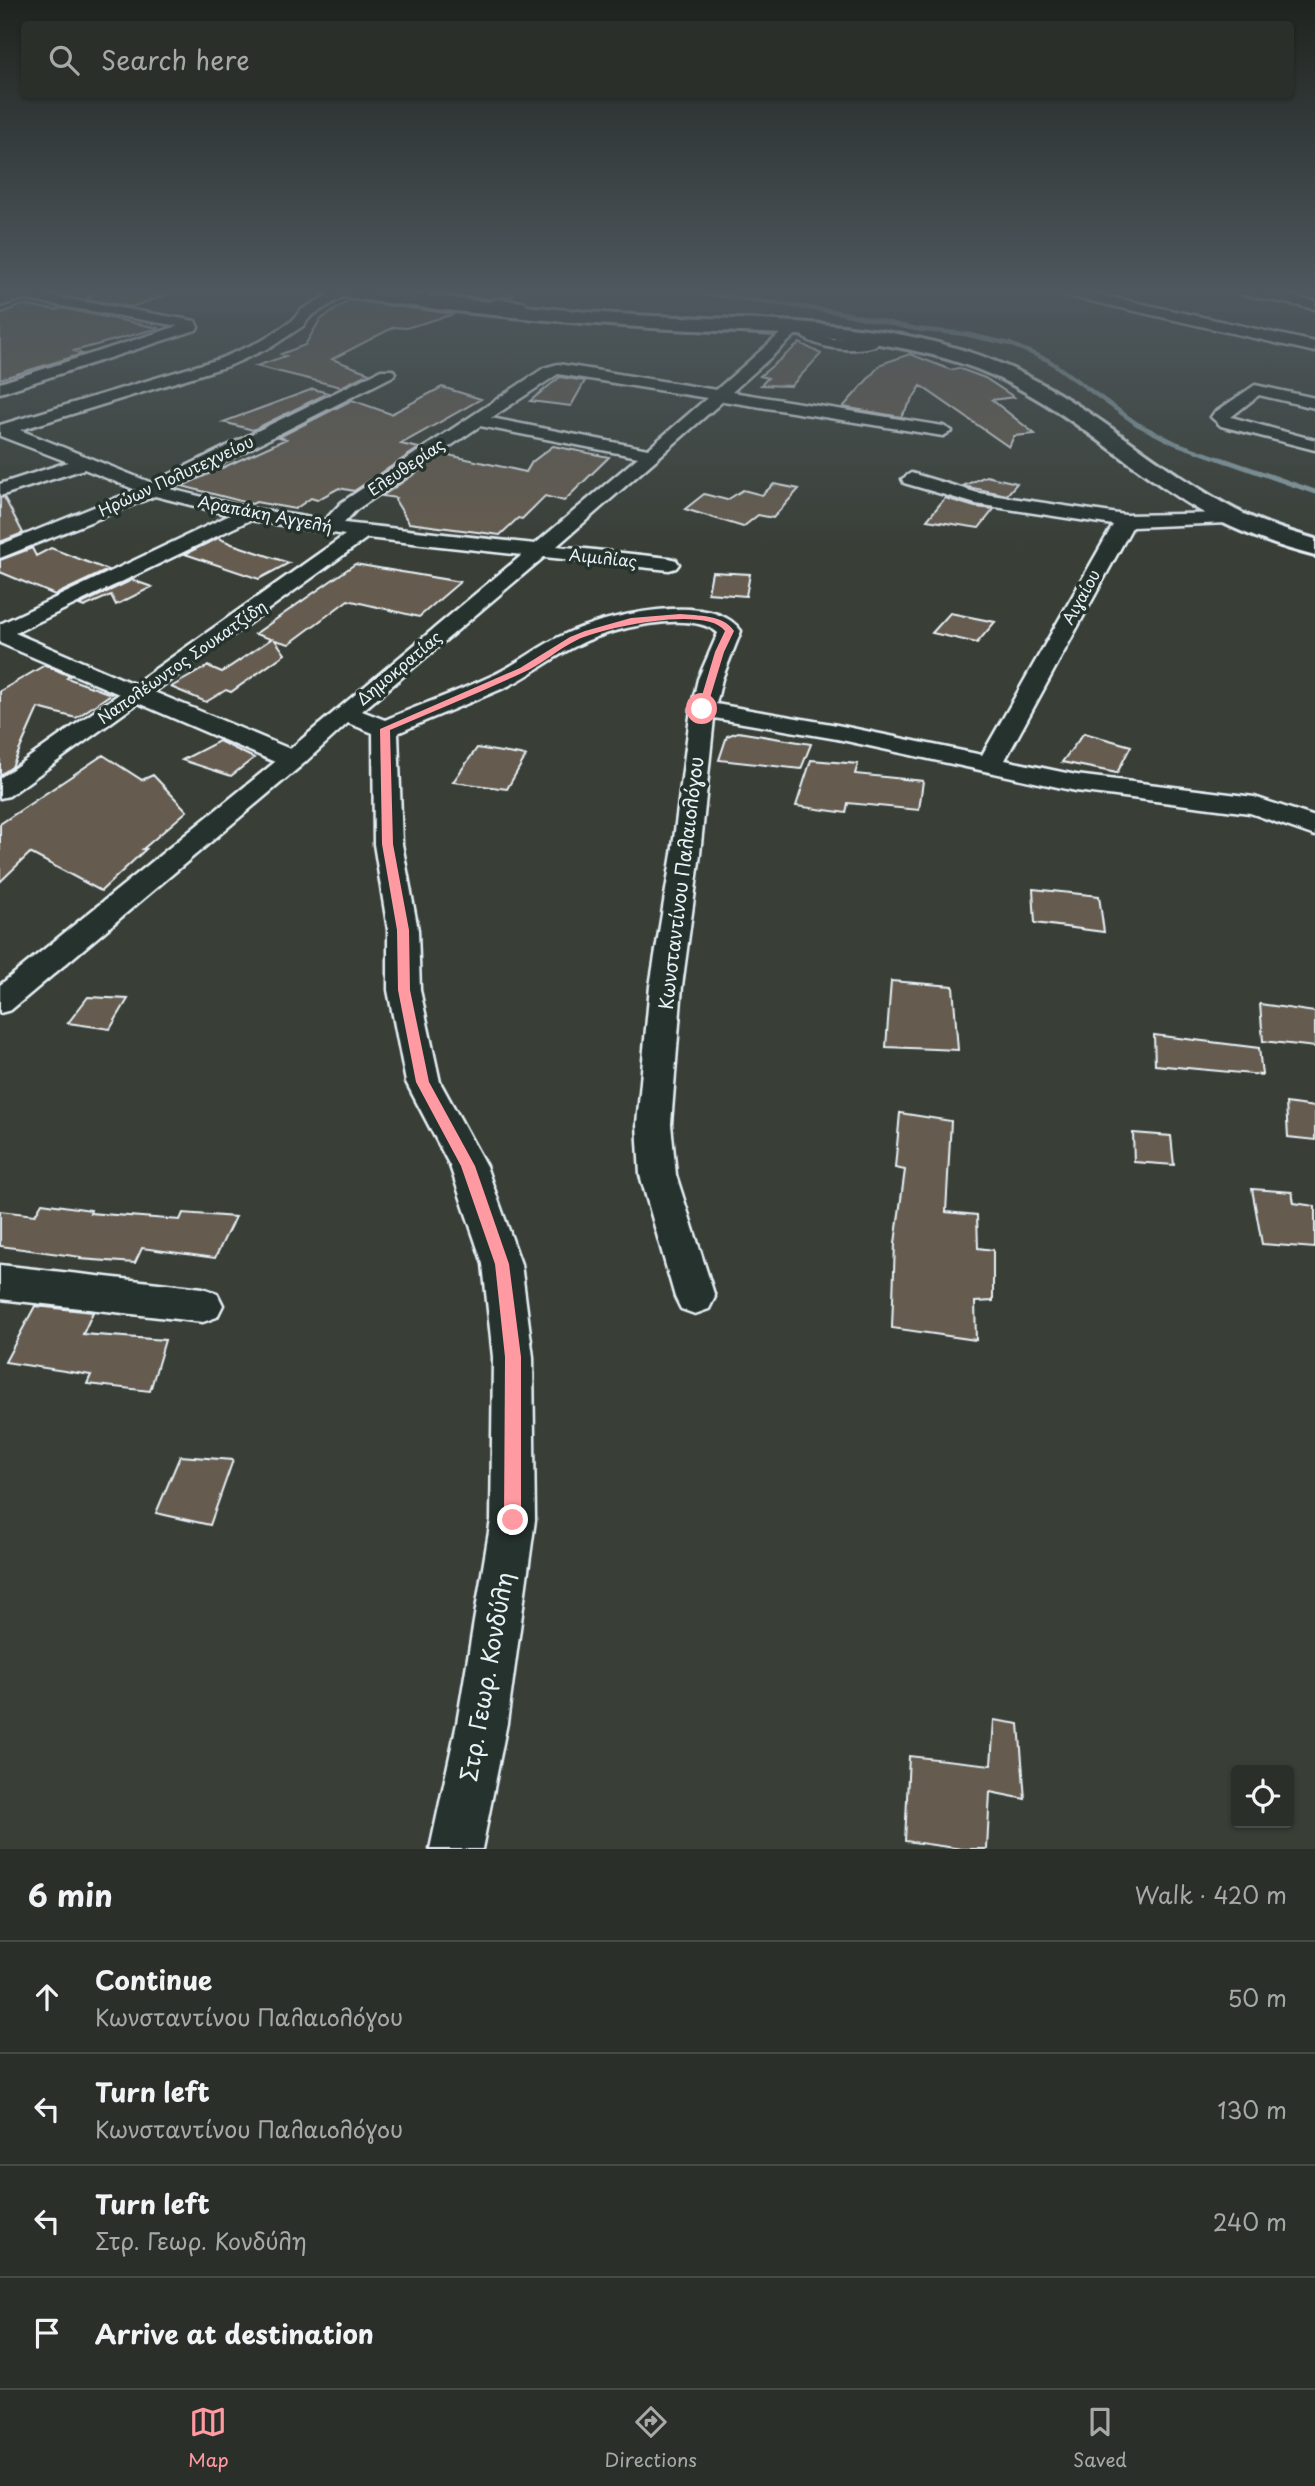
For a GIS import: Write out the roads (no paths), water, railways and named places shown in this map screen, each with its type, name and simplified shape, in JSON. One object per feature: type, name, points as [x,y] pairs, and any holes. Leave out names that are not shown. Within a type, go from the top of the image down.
[{"type":"main road","points":[[1013,376],[1043,392],[1228,517],[1315,548]]},
{"type":"street","points":[[0,388],[37,376]]},
{"type":"street","points":[[2,431],[179,376]]},
{"type":"street","name":"Ηρώων Πολυτεχνείου","points":[[0,552],[153,489],[380,376]]},
{"type":"street","name":"Ελευθερίας","points":[[330,527],[349,506],[542,376]]},
{"type":"street","name":"Ελευθερίας","points":[[606,376],[721,394]]},
{"type":"street","name":"Δημοκρατίας","points":[[0,1002],[293,760],[744,376]]},
{"type":"street","points":[[1315,403],[1255,390],[1220,418],[1315,446]]},
{"type":"street","points":[[721,394],[943,431]]},
{"type":"street","points":[[475,420],[653,454]]},
{"type":"street","name":"Αραπάκη Αγγελή","points":[[2,431],[153,489],[248,513],[363,533],[538,551]]},
{"type":"street","points":[[0,490],[86,462]]},
{"type":"street","points":[[911,479],[976,498],[1125,521],[1228,517]]},
{"type":"street","points":[[0,634],[248,513]]},
{"type":"street","name":"Αιγαίου","points":[[989,765],[1125,521]]},
{"type":"street","name":"Ναπολέωντος Σουκατζίδη","points":[[0,790],[363,533]]},
{"type":"street","name":"Αιμιλίας","points":[[538,551],[669,564]]},
{"type":"street","name":"Κωνσταντίνου Παλαιολόγου","points":[[385,729],[523,670],[581,636],[631,621],[680,617],[714,621],[726,625],[730,631],[716,661],[702,709],[686,854],[666,986],[654,1125],[658,1175],[695,1297]]},
{"type":"street","points":[[0,634],[293,760]]},
{"type":"street","points":[[702,709],[837,732],[1076,783],[1254,805],[1315,828]]},
{"type":"street","points":[[345,713],[385,729]]},
{"type":"street","name":"Στρ. Γεωρ. Κονδύλη","points":[[385,729],[388,844],[403,930],[404,990],[423,1082],[468,1166],[502,1264],[513,1357],[513,1520],[482,1723],[456,1849]]},
{"type":"street","points":[[0,1282],[203,1305]]},
{"type":"waterway","points":[[1071,376],[1137,424],[1175,443],[1226,461]]},
{"type":"waterway","points":[[1221,459],[1315,492]]}]
